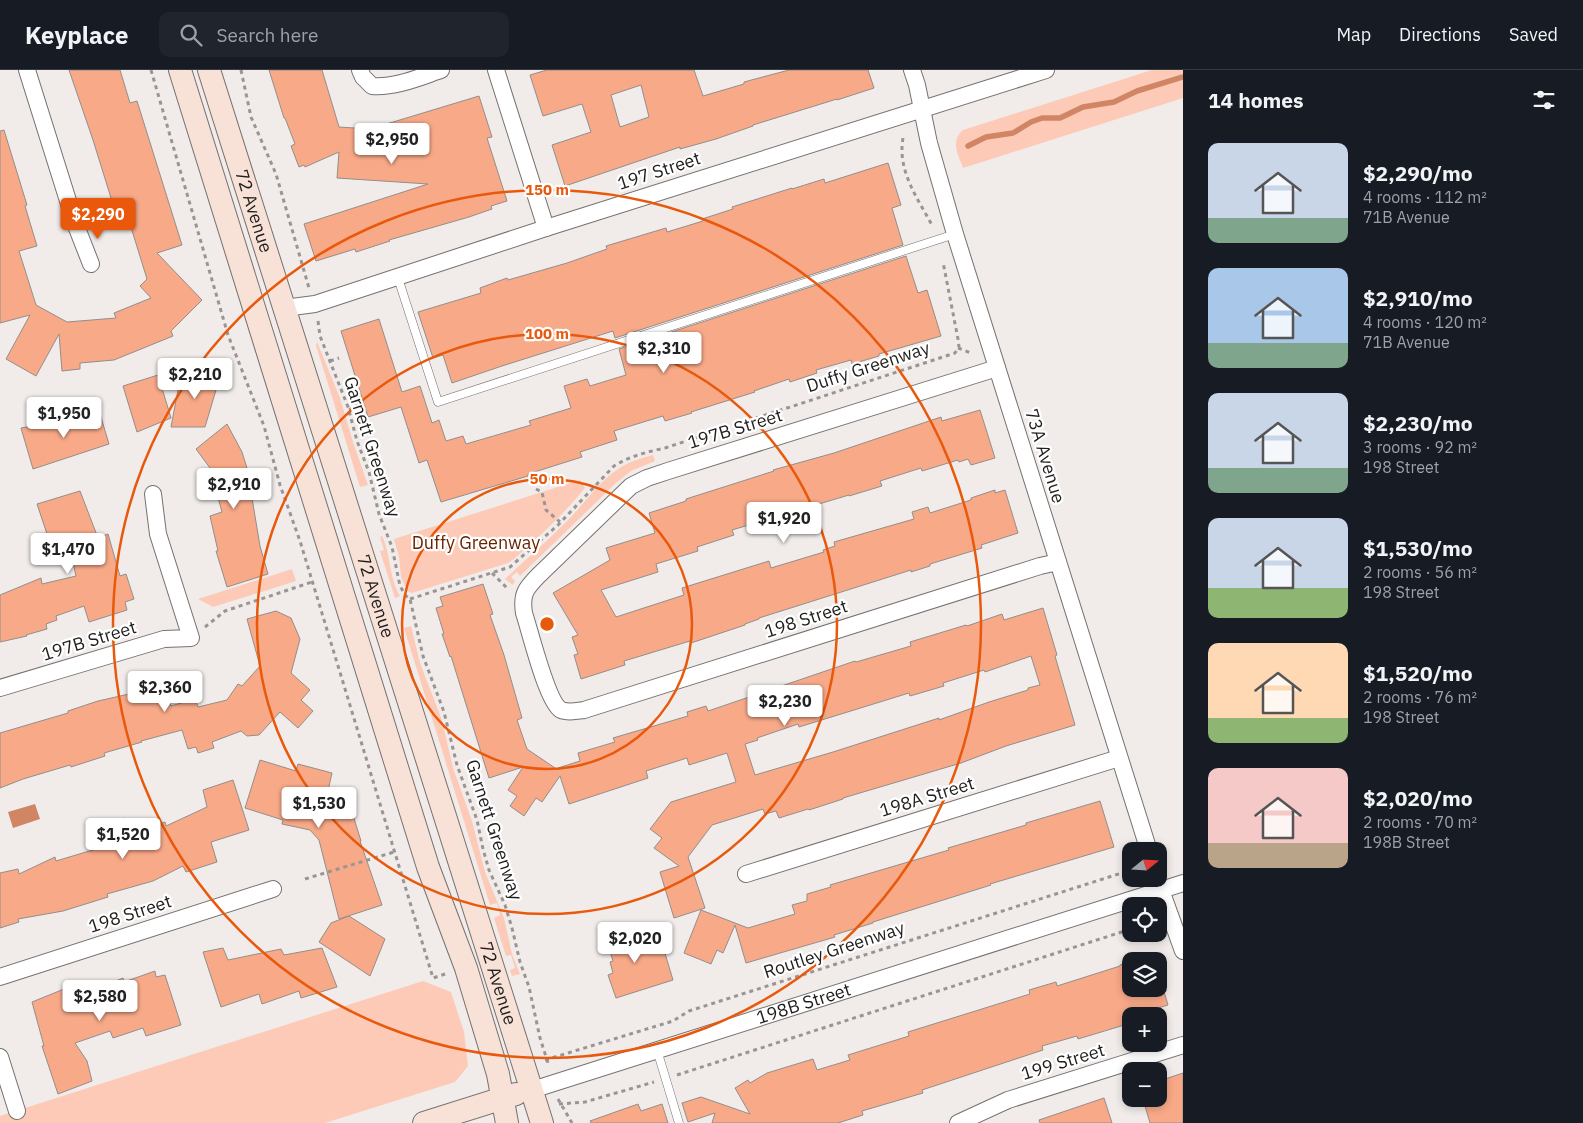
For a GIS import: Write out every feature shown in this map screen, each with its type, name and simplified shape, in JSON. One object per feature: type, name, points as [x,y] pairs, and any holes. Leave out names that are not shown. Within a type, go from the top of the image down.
[{"type":"main road","name":"72 Avenue","points":[[180,70],[428,867],[466,968],[496,1068],[507,1123]]},
{"type":"main road","points":[[195,70],[213,126],[244,183]]},
{"type":"main road","name":"72 Avenue","points":[[209,70],[542,1123]]},
{"type":"main road","points":[[211,167],[232,198],[265,300],[284,308]]},
{"type":"main road","name":"198B Street","points":[[424,1123],[532,1090]]},
{"type":"street","points":[[27,70],[75,223],[91,264]]},
{"type":"street","points":[[360,70],[363,77],[372,86],[380,87],[441,70]]},
{"type":"street","points":[[496,70],[546,228]]},
{"type":"street","name":"73A Avenue","points":[[912,70],[929,143],[955,234],[1145,842]]},
{"type":"street","name":"197 Street","points":[[284,308],[315,304],[546,228],[1046,70]]},
{"type":"street","name":"197B Street","points":[[516,591],[530,585],[637,482],[997,368]]},
{"type":"street","name":"197B Street","points":[[0,688],[164,639],[191,638],[158,534],[153,494]]},
{"type":"street","name":"198 Street","points":[[516,591],[523,602],[524,613],[548,690],[561,710],[579,711],[1040,566],[1058,562]]},
{"type":"street","name":"198A Street","points":[[746,874],[1119,758]]},
{"type":"street","name":"198B Street","points":[[1168,884],[1183,883]]},
{"type":"street","name":"198B Street","points":[[532,1090],[1150,888]]},
{"type":"street","points":[[1160,888],[1183,952]]},
{"type":"street","name":"198 Street","points":[[0,977],[273,889]]},
{"type":"street","name":"199 Street","points":[[958,1123],[1008,1100],[1183,1045]]},
{"type":"street","points":[[0,1058],[17,1111]]},
{"type":"lane","points":[[398,278],[438,402],[955,234]]},
{"type":"lane","points":[[657,1050],[679,1123]]},
{"type":"path","points":[[151,70],[228,335],[264,426],[280,485],[300,541],[433,978],[452,972]]},
{"type":"path","name":"Garnett Greenway","points":[[241,70],[251,117],[276,174],[315,304],[320,336],[349,410],[357,441],[369,472],[379,514],[392,547],[398,578],[406,596],[410,599],[423,656],[444,712],[457,765],[477,820],[487,863],[510,922],[529,987],[546,1060]]},
{"type":"path","points":[[904,138],[901,152],[906,177],[934,228],[942,254],[958,339],[958,348],[971,353]]},
{"type":"path","name":"Duffy Greenway","points":[[410,599],[510,567],[560,522],[614,466],[622,461],[638,454],[665,448],[955,353],[958,348]]},
{"type":"path","points":[[330,361],[338,358]]},
{"type":"path","points":[[349,410],[355,407]]},
{"type":"path","points":[[536,489],[542,492],[546,510],[560,522]]},
{"type":"path","points":[[491,572],[516,591]]},
{"type":"path","points":[[220,616],[225,611],[312,582]]},
{"type":"path","points":[[305,879],[394,852]]},
{"type":"path","name":"Routley Greenway","points":[[546,1060],[673,1021],[689,1011],[1122,873]]},
{"type":"path","points":[[572,1123],[560,1104],[585,1102],[665,1078],[1122,933]]},
{"type":"green space","points":[[1152,70],[1183,70],[1183,98],[963,168],[957,153],[956,144],[963,130]]},
{"type":"green space","points":[[317,342],[340,398],[368,485],[360,487],[316,346]]},
{"type":"green space","points":[[653,455],[655,461],[631,471],[616,483],[520,576],[517,572],[511,577],[515,581],[513,585],[505,579],[564,524],[611,474],[630,462]]},
{"type":"green space","name":"Duffy Greenway","points":[[580,480],[585,488],[577,498],[542,534],[508,563],[412,593],[407,591],[401,577],[399,557],[394,539]]},
{"type":"green space","points":[[382,536],[396,589],[400,596],[395,598],[380,551],[384,550],[380,537]]},
{"type":"green space","points":[[292,569],[296,581],[213,607],[198,599]]},
{"type":"green space","points":[[411,626],[420,663],[442,720],[453,768],[472,821],[485,872],[504,918],[512,954],[520,974],[512,976],[510,970],[515,968],[511,955],[506,956],[494,918],[500,915],[497,903],[490,905],[404,628]]},
{"type":"green space","points":[[423,981],[451,992],[464,1032],[468,1066],[455,1082],[325,1123],[0,1123],[0,1116]]},
{"type":"shaded area","points":[[35,804],[40,819],[13,828],[8,812]]},
{"type":"building","points":[[69,70],[120,70],[130,103],[137,101],[182,245],[157,253],[202,300],[171,331],[173,336],[114,360],[80,363],[80,369],[62,371],[59,334],[36,376],[6,359],[30,315],[0,323],[0,131],[4,130],[27,205],[25,206],[37,246],[19,251],[36,305],[67,322],[116,318],[114,313],[151,298],[140,286],[147,279],[126,211],[116,214]]},
{"type":"building","points":[[269,70],[322,70],[339,127],[370,129],[479,96],[492,137],[487,138],[507,201],[491,206],[492,209],[469,217],[389,240],[356,252],[355,249],[316,261],[304,224],[428,184],[337,178],[339,152],[305,167],[304,165],[299,167],[291,146],[295,144],[284,118]]},
{"type":"building","points":[[547,70],[694,70],[703,96],[744,84],[744,82],[789,70],[868,70],[874,88],[753,125],[716,139],[680,149],[680,147],[565,186],[552,145],[591,132],[582,104],[543,116],[530,75]],"holes":[[[641,85],[649,117],[620,127],[611,95]]]},
{"type":"building","points":[[888,163],[901,205],[892,208],[903,245],[615,338],[613,331],[452,383],[443,355],[433,358],[418,312],[481,293],[480,288],[507,278],[508,280],[567,263],[607,249],[606,246],[666,228],[667,232],[703,221],[702,219],[733,209],[732,207],[792,188],[824,179],[825,183]]},
{"type":"building","points":[[906,256],[918,293],[927,290],[941,336],[852,364],[851,360],[816,370],[817,373],[790,382],[789,379],[665,421],[663,416],[614,431],[617,440],[580,452],[582,457],[528,474],[528,476],[441,502],[427,460],[419,463],[401,407],[368,417],[341,331],[379,319],[402,392],[420,386],[432,423],[439,420],[446,441],[463,436],[466,444],[531,425],[529,421],[571,408],[564,386],[587,379],[590,386],[626,375],[619,349]]},
{"type":"building","points":[[194,369],[216,370],[215,380],[219,380],[205,427],[171,427],[180,379],[191,382]]},
{"type":"building","points":[[158,375],[171,418],[137,432],[123,386]]},
{"type":"building","points":[[980,410],[995,458],[971,465],[968,459],[959,462],[958,460],[922,471],[921,468],[880,481],[882,486],[732,530],[734,535],[697,547],[698,551],[656,564],[658,572],[601,590],[616,617],[684,595],[682,588],[769,561],[771,568],[824,552],[823,550],[835,546],[834,542],[914,519],[912,512],[928,507],[930,513],[995,490],[995,493],[1005,490],[1018,533],[981,545],[982,548],[930,564],[930,566],[911,572],[911,570],[759,618],[745,625],[691,643],[690,641],[624,661],[625,665],[581,679],[574,655],[578,654],[572,637],[578,635],[553,593],[610,560],[606,548],[655,533],[649,513],[773,470],[834,453],[941,417],[942,421]]},
{"type":"building","points":[[100,414],[109,444],[33,469],[21,428]]},
{"type":"building","points":[[227,424],[242,452],[256,497],[252,498],[260,546],[268,574],[227,587],[216,551],[218,551],[210,516],[222,512],[210,468],[196,449]]},
{"type":"building","points":[[80,491],[98,538],[108,534],[120,576],[126,574],[134,599],[125,602],[127,610],[89,622],[84,606],[56,616],[57,620],[46,624],[47,629],[0,642],[0,595],[41,578],[42,584],[76,576],[68,540],[51,546],[37,504]]},
{"type":"building","points":[[483,584],[493,614],[490,615],[504,655],[522,718],[517,720],[527,749],[558,770],[558,768],[580,761],[578,753],[615,742],[613,738],[688,716],[687,712],[706,706],[708,711],[855,661],[911,646],[910,642],[1002,614],[1004,620],[1043,608],[1075,725],[809,810],[779,818],[776,811],[765,814],[763,809],[712,825],[688,857],[705,908],[674,918],[660,872],[679,866],[654,848],[662,838],[650,829],[671,802],[736,782],[727,753],[689,765],[687,758],[646,771],[648,778],[569,804],[560,776],[542,802],[536,798],[524,816],[510,806],[517,796],[508,790],[523,767],[489,778],[451,656],[442,634],[444,634],[436,608],[443,606],[440,597]],"holes":[[[1031,656],[1040,685],[939,720],[939,718],[755,775],[745,744],[798,724],[799,727],[909,693],[910,696],[944,686],[943,683],[984,670],[985,672]]]},
{"type":"building","points":[[276,611],[291,618],[300,639],[291,673],[310,690],[301,700],[313,711],[298,728],[280,712],[259,735],[247,736],[241,731],[212,742],[214,748],[198,753],[196,747],[188,749],[182,730],[141,741],[104,753],[105,756],[23,779],[0,788],[0,733],[148,687],[149,691],[164,686],[171,706],[195,699],[198,707],[227,700],[238,684],[242,686],[260,666],[247,619]]},
{"type":"building","points":[[260,760],[296,771],[298,764],[332,773],[327,795],[353,815],[382,905],[339,919],[319,840],[310,830],[282,824],[283,820],[245,808]]},
{"type":"building","points":[[233,780],[249,830],[211,842],[217,862],[186,872],[183,866],[153,881],[107,894],[108,897],[63,911],[18,919],[19,922],[0,928],[0,873],[18,869],[19,874],[55,857],[56,861],[96,849],[113,838],[108,823],[124,818],[129,835],[165,822],[166,826],[207,807],[203,790]]},
{"type":"building","points":[[1100,801],[1114,847],[990,884],[834,935],[835,937],[746,963],[735,925],[723,953],[717,950],[711,964],[684,953],[701,910],[748,928],[795,914],[792,905],[807,901],[807,894],[831,887],[830,885],[949,850],[948,848]]},
{"type":"building","points":[[349,916],[385,939],[370,976],[319,942],[331,923]]},
{"type":"building","points":[[636,926],[644,953],[664,950],[673,980],[616,998],[608,975],[613,973],[610,962],[613,961],[605,936]]},
{"type":"building","points":[[223,948],[228,960],[281,949],[284,955],[322,948],[337,987],[301,998],[299,991],[262,1004],[259,994],[221,1007],[203,952]]},
{"type":"building","points":[[1122,964],[1122,997],[1166,997],[1168,1005],[1161,1007],[1122,1007],[1122,1026],[1078,1039],[1077,1036],[1042,1046],[1043,1050],[922,1090],[923,1093],[862,1111],[863,1115],[838,1123],[712,1123],[715,1113],[688,1122],[682,1103],[701,1097],[750,1114],[735,1088],[748,1080],[750,1083],[767,1073],[813,1059],[817,1070],[850,1060],[848,1055],[909,1036],[908,1032],[1030,994],[1029,990],[1056,982],[1057,986]]},
{"type":"building","points":[[155,971],[156,977],[165,975],[181,1025],[146,1036],[143,1028],[113,1038],[110,1031],[75,1043],[87,1061],[92,1081],[58,1094],[42,1046],[44,1046],[32,1002],[64,989],[68,1001],[123,978],[124,982]]},
{"type":"building","points":[[1183,1073],[1183,1123],[1150,1123],[1145,1107],[1167,1107],[1167,1078]]},
{"type":"building","points":[[1104,1098],[1112,1123],[1040,1123],[1039,1120]]},
{"type":"building","points":[[638,1104],[641,1111],[662,1104],[668,1123],[591,1123],[590,1121]]},
{"type":"waterway","points":[[968,146],[986,137],[1013,133],[1031,122],[1042,118],[1060,118],[1083,107],[1114,102],[1137,91],[1183,77]]}]
